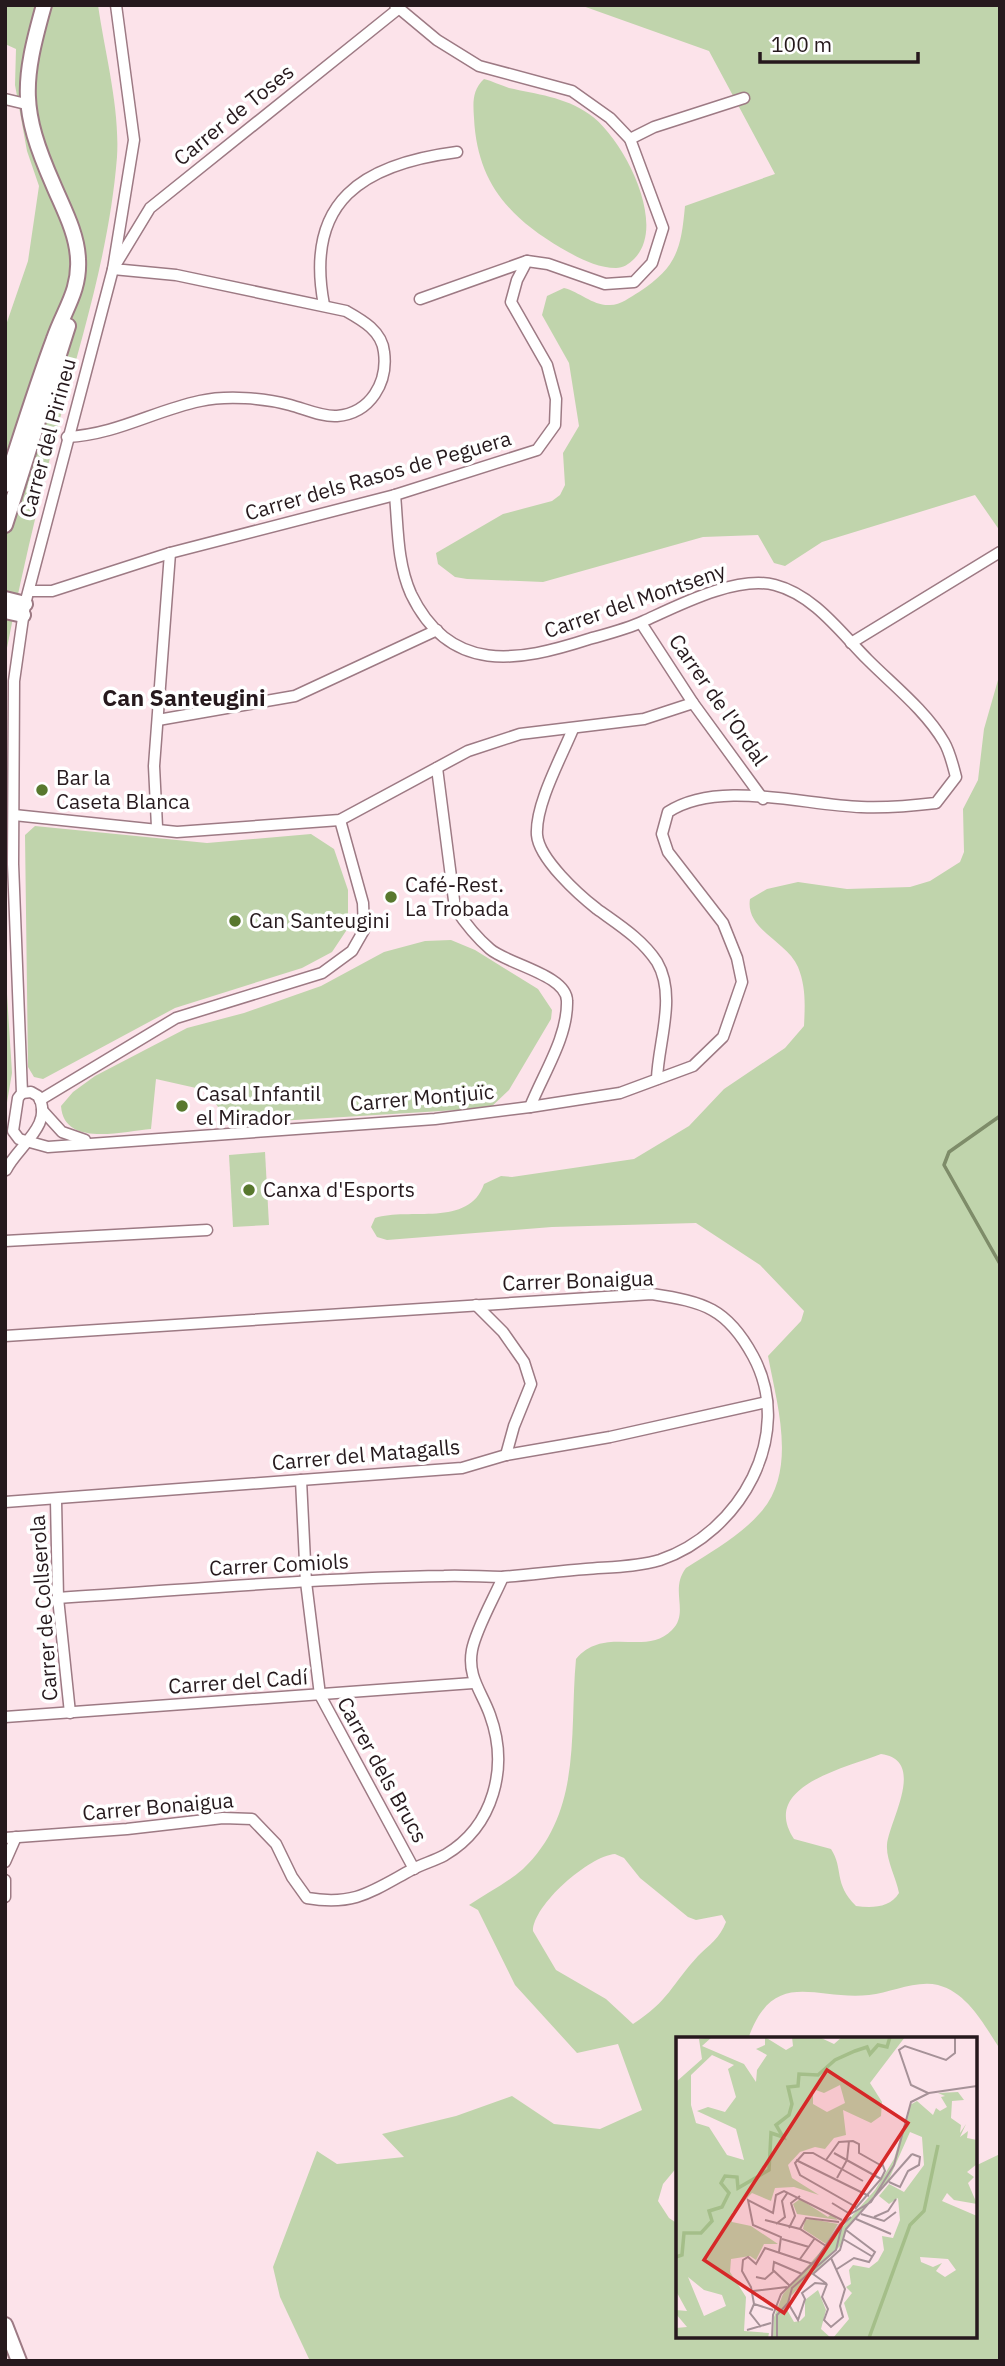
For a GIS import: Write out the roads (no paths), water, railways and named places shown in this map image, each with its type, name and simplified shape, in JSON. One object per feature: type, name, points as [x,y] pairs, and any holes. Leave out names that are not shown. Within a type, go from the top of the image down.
[{"type":"main road","points":[[5,525],[78,276],[75,240],[37,148],[26,104],[29,57],[44,5]]},
{"type":"main road","points":[[5,485],[55,336],[73,300]]},
{"type":"main road","points":[[5,599],[25,603]]},
{"type":"main road","points":[[5,611],[25,603]]},
{"type":"main road","points":[[5,2325],[19,2361]]},
{"type":"street","name":"Carrer del Pirineu","points":[[5,1170],[18,1098],[22,1093],[19,1072],[14,816],[14,681],[25,603],[113,269],[134,140],[116,5]]},
{"type":"street","points":[[396,7],[437,40],[479,66],[572,91],[610,118],[630,139],[663,228],[652,263],[634,282],[605,284],[548,264],[527,261],[420,299]]},
{"type":"street","name":"Carrer de Toses","points":[[113,269],[150,208],[396,7]]},
{"type":"street","points":[[630,139],[654,127],[744,97]]},
{"type":"street","points":[[5,99],[26,104]]},
{"type":"street","points":[[324,305],[317,270],[323,236],[335,208],[358,183],[420,157],[457,152]]},
{"type":"street","name":"Carrer dels Rasos de Peguera","points":[[25,603],[52,591],[170,553],[394,495],[537,450],[555,425],[556,400],[547,365],[511,302],[517,279],[527,261]]},
{"type":"street","points":[[67,437],[99,435],[202,400],[254,399],[336,416],[359,410],[381,387],[386,365],[383,343],[367,323],[346,311],[176,275],[113,269]]},
{"type":"street","name":"Carrer del Montseny","points":[[394,495],[401,559],[412,595],[437,630],[459,647],[484,657],[534,656],[641,623],[703,596],[745,583],[773,584],[793,592],[820,610],[945,742],[956,777],[936,803],[906,807],[861,807],[763,799]]},
{"type":"street","points":[[851,643],[1000,552]]},
{"type":"street","points":[[157,827],[154,766],[170,553]]},
{"type":"street","name":"Carrer de l'Ordal","points":[[641,623],[693,703],[763,799]]},
{"type":"street","points":[[158,720],[295,696],[437,630]]},
{"type":"street","points":[[14,816],[157,827],[177,832],[340,820],[467,751],[520,734],[644,719],[693,703]]},
{"type":"street","points":[[573,729],[540,812],[537,838],[559,874],[595,908],[632,934],[657,963],[666,1008],[657,1079]]},
{"type":"street","points":[[437,768],[455,908],[466,926],[490,949],[557,983],[568,999],[564,1025],[530,1107]]},
{"type":"street","name":"Carrer Montjuïc","points":[[27,1140],[42,1147],[435,1119],[620,1093],[693,1066],[723,1037],[742,982],[737,958],[723,923],[668,852],[662,834],[668,812],[683,802],[724,793],[763,799]]},
{"type":"street","points":[[41,1105],[176,1018],[322,973],[352,951],[363,930],[363,903],[358,877],[340,820]]},
{"type":"street","points":[[22,1093],[31,1092],[62,1132],[96,1142]]},
{"type":"street","name":"Carrer del Pirineu","points":[[5,1170],[36,1132],[41,1105]]},
{"type":"street","points":[[13,1131],[19,1139],[27,1140]]},
{"type":"street","points":[[5,1241],[207,1230]]},
{"type":"street","name":"Carrer Bonaigua","points":[[5,1336],[652,1294],[696,1300],[736,1326],[760,1369],[767,1402],[768,1440],[757,1469],[737,1506],[697,1541],[660,1560],[503,1577],[472,1650],[473,1683],[490,1715],[499,1763],[492,1803],[474,1829],[446,1854],[374,1891],[335,1903],[307,1898],[292,1877],[276,1844],[252,1819],[223,1818],[10,1838]]},
{"type":"street","points":[[475,1305],[503,1332],[524,1362],[531,1384],[506,1455]]},
{"type":"street","name":"Carrer del Matagalls","points":[[5,1502],[462,1468],[506,1455],[767,1402]]},
{"type":"street","name":"Carrer dels Brucs","points":[[301,1480],[306,1582],[320,1696],[414,1869]]},
{"type":"street","name":"Carrer de Collserola","points":[[56,1500],[58,1598],[70,1713]]},
{"type":"street","name":"Carrer Comiols","points":[[58,1598],[306,1582],[445,1576],[503,1577]]},
{"type":"street","name":"Carrer del Cadí","points":[[5,1717],[473,1683]]},
{"type":"street","points":[[5,1862],[10,1838]]},
{"type":"street","points":[[5,1881],[5,1897]]},
{"type":"waterway","points":[[1000,1116],[949,1152],[944,1165],[1000,1264]]},
{"type":"place","name":"Bar la Caseta Blanca","points":[[42,790]]},
{"type":"place","name":"Café-Rest. La Trobada","points":[[391,897]]},
{"type":"place","name":"Can Santeugini","points":[[235,921]]},
{"type":"place","name":"Casal Infantil el Mirador","points":[[182,1106]]},
{"type":"place","name":"Canxa d'Esports","points":[[249,1190]]},
{"type":"district","name":"Can Santeugini","points":[[184,698]]}]
